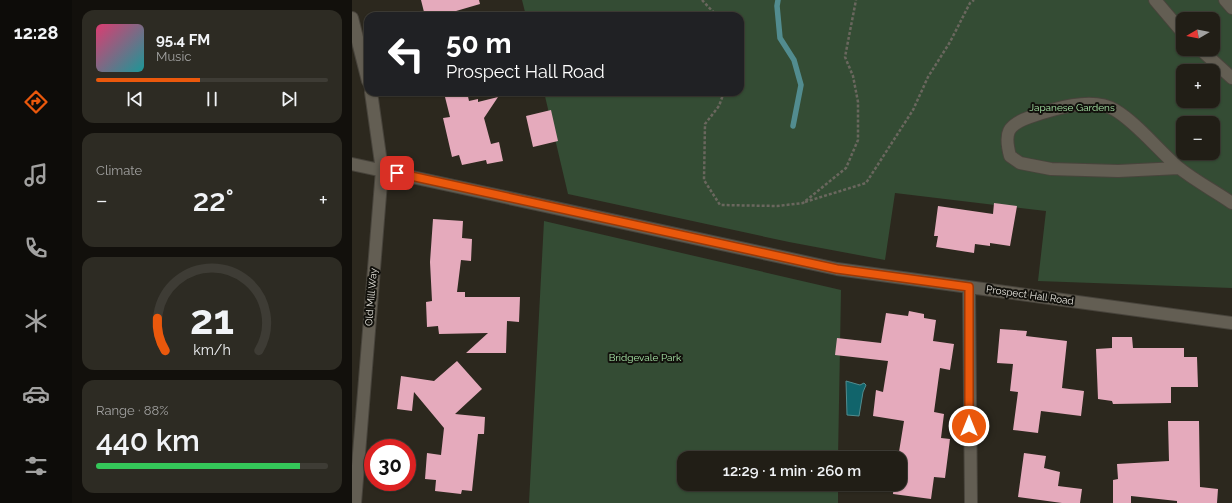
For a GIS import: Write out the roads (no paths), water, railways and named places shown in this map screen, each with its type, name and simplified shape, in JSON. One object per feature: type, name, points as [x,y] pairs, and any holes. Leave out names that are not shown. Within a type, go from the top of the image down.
[{"type":"street","points":[[1155,0],[1176,25]]},
{"type":"street","points":[[1224,0],[1232,8]]},
{"type":"street","points":[[352,18],[364,65]]},
{"type":"street","points":[[1208,56],[1232,78]]},
{"type":"street","name":"Old Mill Way","points":[[355,503],[356,430],[382,170],[372,96]]},
{"type":"street","points":[[1179,168],[1118,172],[1051,169],[1020,163],[1010,156],[1007,144],[1008,132],[1014,123],[1063,107],[1090,103],[1115,109],[1179,168],[1232,203]]},
{"type":"street","name":"Prospect Hall Road","points":[[352,164],[837,269],[1231,326]]},
{"type":"street","points":[[969,287],[971,503]]},
{"type":"water","points":[[846,381],[860,385],[864,383],[866,385],[863,392],[859,416],[847,415]]},
{"type":"waterway","points":[[778,0],[777,6],[780,38],[794,60],[801,85],[793,126]]},
{"type":"park label","name":"Japanese Gardens","points":[[1072,107]]},
{"type":"park label","name":"Bridgevale Park","points":[[645,357]]}]
